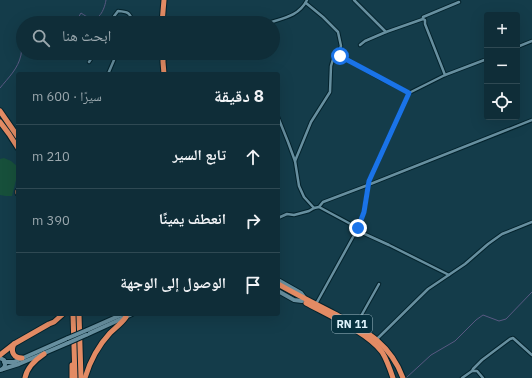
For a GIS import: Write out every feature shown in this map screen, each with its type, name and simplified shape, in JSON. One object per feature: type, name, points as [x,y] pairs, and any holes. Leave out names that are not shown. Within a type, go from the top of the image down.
[{"type":"highway","points":[[163,16],[165,0]]},
{"type":"highway","points":[[165,0],[165,16]]},
{"type":"highway","points":[[161,60],[163,72]]},
{"type":"highway","points":[[163,60],[163,72]]},
{"type":"highway","points":[[0,111],[12,132],[16,143]]},
{"type":"highway","points":[[0,122],[16,135]]},
{"type":"highway","name":"RN 11","points":[[280,286],[288,292]]},
{"type":"highway","name":"RN 11","points":[[280,289],[304,300],[374,343],[384,356],[393,378]]},
{"type":"highway","name":"RN 11","points":[[304,300],[316,304],[356,325],[376,339],[389,353],[402,376]]},
{"type":"highway","points":[[2,357],[14,344],[49,324],[59,316]]},
{"type":"highway","points":[[73,316],[75,378]]},
{"type":"highway","points":[[79,316],[81,378]]},
{"type":"highway","points":[[85,378],[88,367],[98,348],[124,316]]},
{"type":"highway","points":[[72,378],[73,348],[75,342]]},
{"type":"highway","points":[[14,344],[12,348],[13,354],[16,357],[22,358]]},
{"type":"highway","points":[[25,378],[30,366],[35,360],[44,354]]},
{"type":"main road","name":"RN 11","points":[[280,281],[301,293],[304,300],[294,300],[280,292]]},
{"type":"main road","points":[[1,370],[44,354],[87,330],[124,316]]},
{"type":"main road","points":[[2,357],[14,362],[68,340],[86,335],[124,316]]},
{"type":"main road","points":[[1,370],[5,366],[2,357]]},
{"type":"street","points":[[354,0],[386,32]]},
{"type":"street","points":[[280,19],[290,16],[300,10],[306,2],[338,32],[341,46],[338,54],[334,56],[331,66],[330,92],[311,122],[295,161]]},
{"type":"street","points":[[360,45],[365,41],[424,18],[459,2]]},
{"type":"street","points":[[114,16],[118,11],[127,12],[131,16]]},
{"type":"street","points":[[424,18],[425,24],[446,75]]},
{"type":"street","points":[[520,46],[532,41]]},
{"type":"street","points":[[338,54],[409,93]]},
{"type":"street","points":[[109,72],[114,60]]},
{"type":"street","points":[[316,304],[357,229],[364,212],[369,181],[409,93],[446,75],[484,60]]},
{"type":"street","points":[[280,217],[287,214],[294,215],[309,211],[319,207],[323,202],[368,186],[532,120]]},
{"type":"street","points":[[280,122],[295,161],[299,186],[304,197],[314,208]]},
{"type":"street","points":[[319,207],[357,229],[449,275]]},
{"type":"street","points":[[376,339],[428,289],[465,264],[488,244],[502,234],[532,222]]},
{"type":"street","points":[[356,325],[379,284]]},
{"type":"street","points":[[462,378],[472,371],[482,360],[510,339],[514,338],[532,355]]},
{"type":"street","points":[[472,371],[477,371],[483,378]]},
{"type":"green space","points":[[4,158],[16,165],[16,180],[12,196],[0,195],[0,159]]},
{"type":"waterway","points":[[99,16],[103,10],[106,0]]},
{"type":"waterway","points":[[79,16],[81,13],[86,16]]},
{"type":"waterway","points":[[0,88],[18,65],[20,60]]},
{"type":"waterway","points":[[406,378],[431,355],[455,341],[483,315],[499,321],[506,319],[532,292]]},
{"type":"route","points":[[340,56],[409,93],[369,181],[364,212],[358,228]]}]
